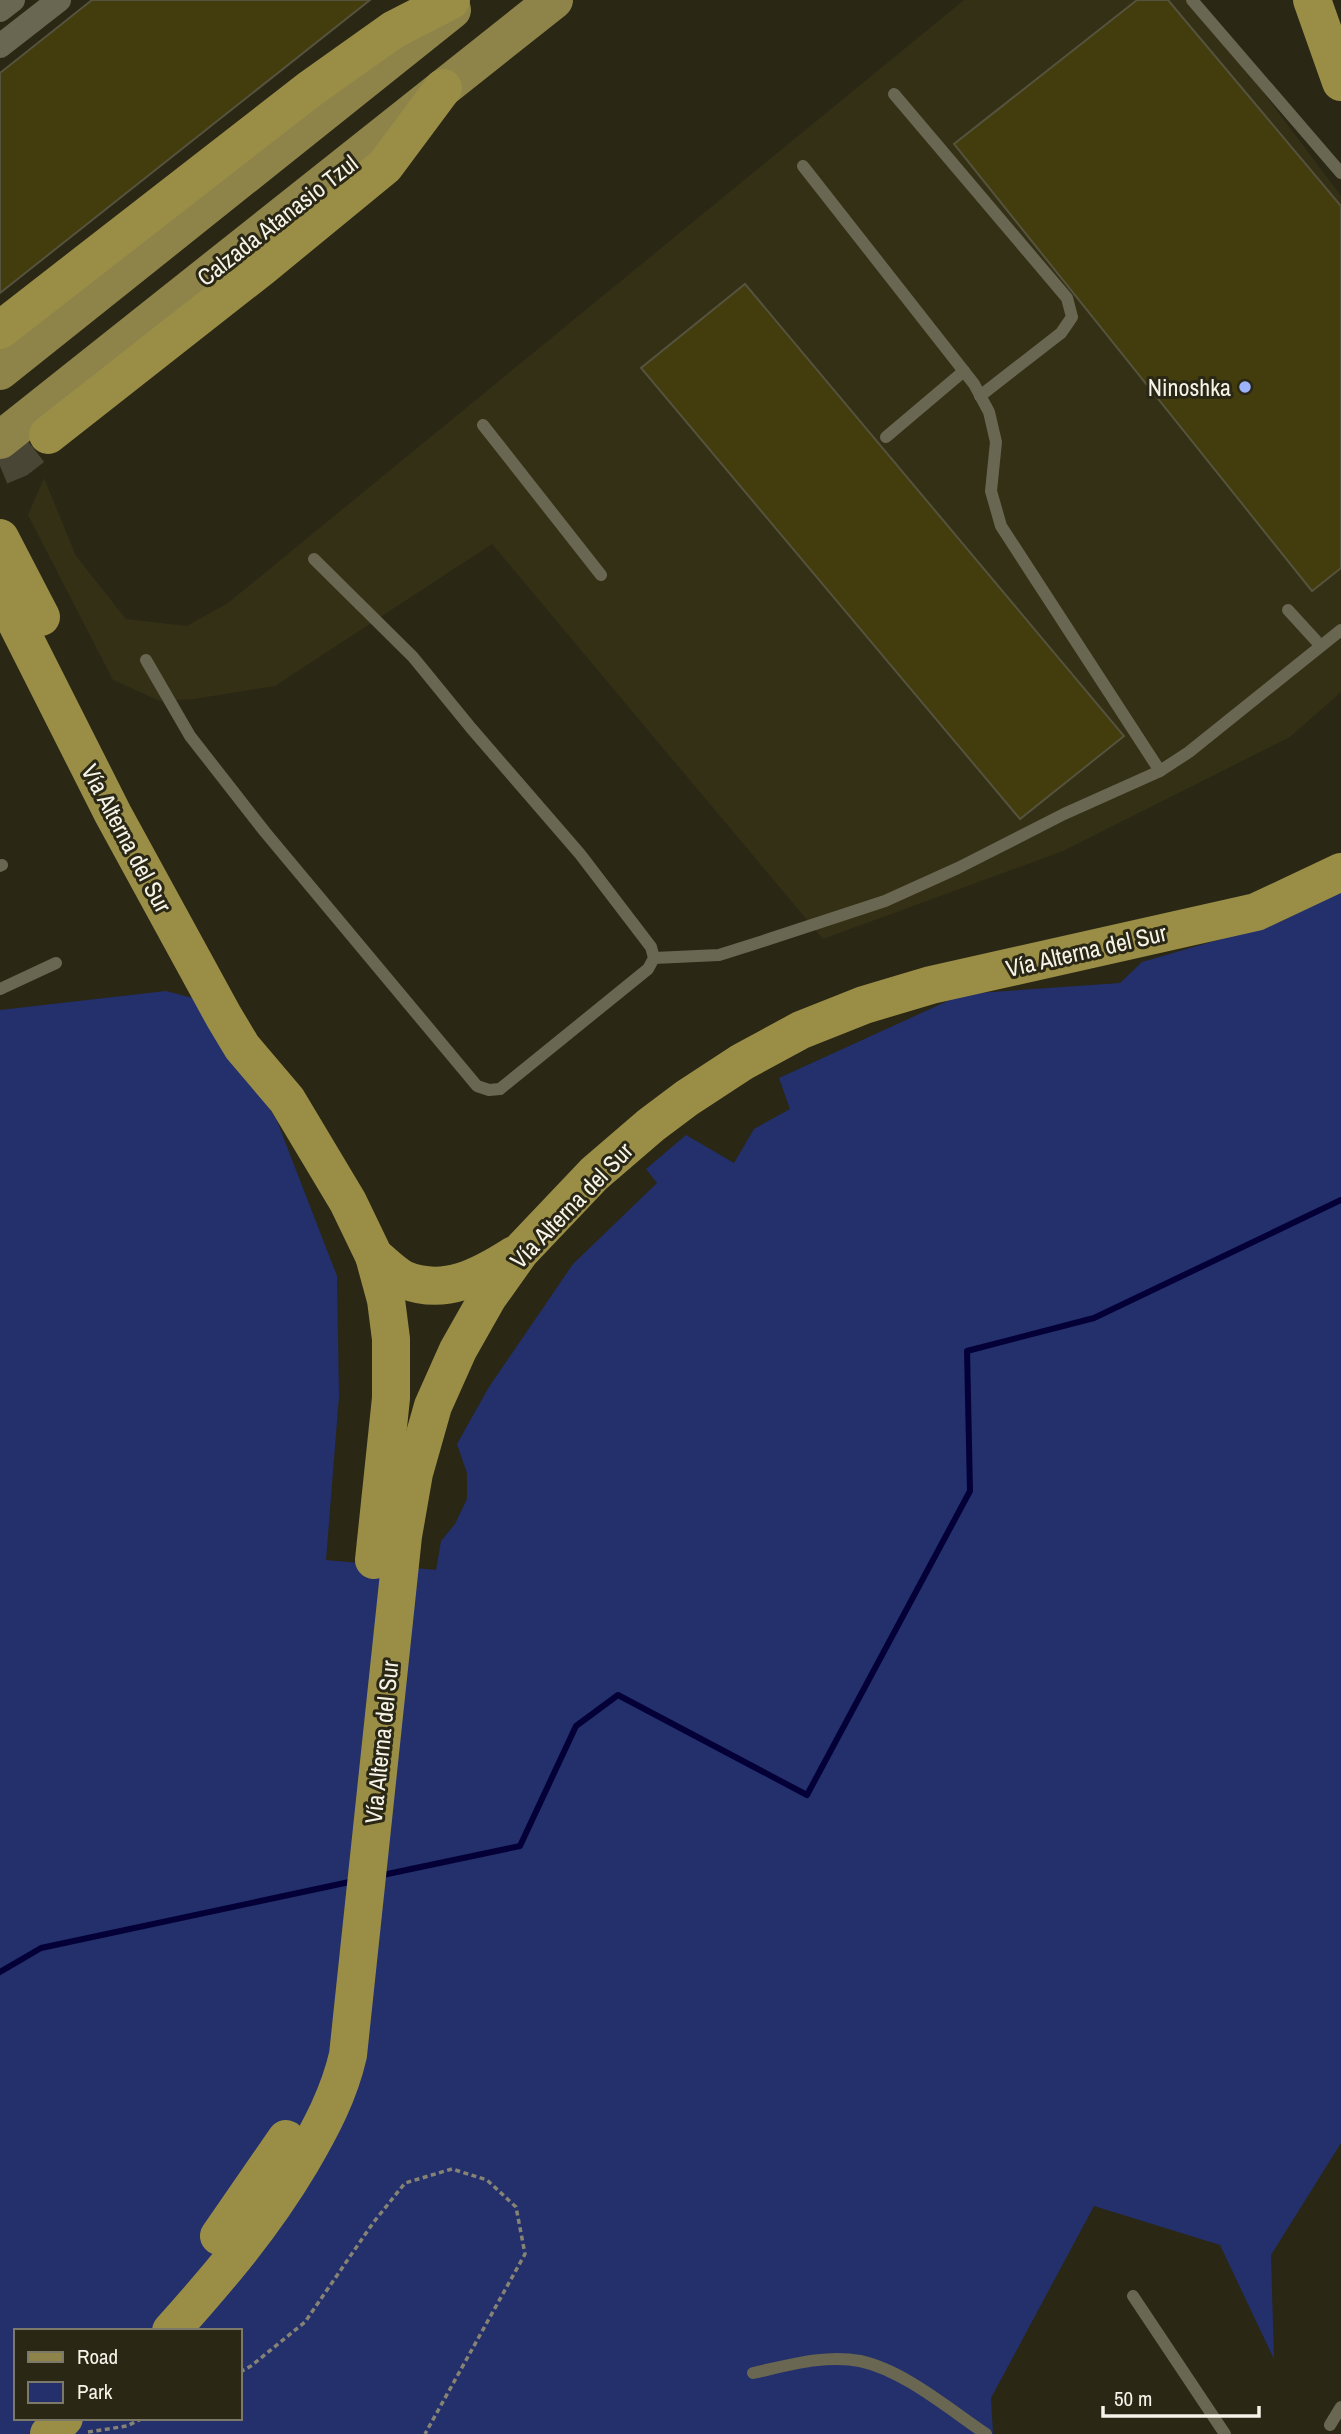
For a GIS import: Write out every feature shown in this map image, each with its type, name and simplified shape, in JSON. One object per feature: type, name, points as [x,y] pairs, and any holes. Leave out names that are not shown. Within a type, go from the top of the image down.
[{"type":"highway","points":[[0,330],[310,89],[393,30],[451,0]]},
{"type":"highway","points":[[1312,0],[1341,82]]},
{"type":"highway","points":[[48,435],[262,267],[385,166],[443,88]]},
{"type":"highway","points":[[0,538],[29,591],[123,787],[273,1061],[287,1100]]},
{"type":"highway","name":"Vía Alterna del Sur","points":[[0,590],[113,814],[224,1017],[242,1047],[287,1100],[348,1202],[374,1256],[386,1300],[391,1339],[390,1537],[348,2055],[342,2080],[321,2129],[276,2204],[234,2260],[173,2329]]},
{"type":"highway","name":"Vía Alterna del Sur","points":[[146,2329],[208,2251],[285,2142],[310,2092],[325,2032],[390,1537],[414,1473],[433,1406],[464,1339],[488,1297],[520,1252],[594,1174],[650,1125],[742,1062],[801,1030],[864,1005],[931,985],[1256,912],[1341,872]]},
{"type":"highway","points":[[374,1256],[404,1279],[444,1286],[460,1283],[520,1252]]},
{"type":"highway","points":[[49,2434],[62,2420]]},
{"type":"highway","points":[[78,2434],[90,2420]]},
{"type":"main road","points":[[0,371],[465,0]]},
{"type":"main road","name":"Calzada Atanasio Tzul","points":[[0,440],[554,0]]},
{"type":"street","points":[[0,10],[13,0]]},
{"type":"street","points":[[0,46],[48,3]]},
{"type":"lane","points":[[1192,0],[1341,173]]},
{"type":"lane","points":[[894,94],[1067,298],[1072,317],[1061,333],[980,397]]},
{"type":"lane","points":[[803,166],[964,371],[989,412],[996,442],[990,491],[1001,526],[1160,771]]},
{"type":"lane","points":[[886,437],[964,371]]},
{"type":"lane","points":[[483,425],[601,575]]},
{"type":"lane","points":[[146,660],[190,736],[273,843],[477,1086],[489,1090],[500,1089],[648,968],[654,958],[652,947],[580,854],[413,657],[314,559]]},
{"type":"lane","points":[[1288,610],[1320,645]]},
{"type":"lane","points":[[654,958],[719,955],[885,901],[958,868],[1064,814],[1160,771],[1189,752],[1341,630]]},
{"type":"lane","points":[[0,989],[56,963]]},
{"type":"lane","points":[[1133,2296],[1225,2434]]},
{"type":"lane","points":[[752,2373],[809,2361],[860,2361],[910,2381],[968,2429],[986,2434]]},
{"type":"lane","points":[[1330,2425],[1341,2407]]},
{"type":"path","points":[[242,2371],[305,2322],[373,2223],[405,2183],[452,2169],[487,2180],[516,2207],[525,2254],[425,2434]]},
{"type":"path","points":[[78,2434],[127,2426],[139,2420]]},
{"type":"shaded area","name":"Ninoshka","points":[[964,0],[1194,0],[1341,196],[1341,692],[1290,737],[1063,851],[823,939],[492,544],[275,686],[194,699],[160,701],[113,680],[28,515],[44,478],[76,556],[126,619],[187,626],[228,603]]},
{"type":"green space","points":[[1341,890],[1341,2143],[1271,2255],[1274,2359],[1220,2245],[1094,2206],[991,2398],[993,2434],[0,2434],[0,1010],[166,991],[204,1001],[277,1121],[337,1276],[339,1396],[326,1560],[436,1570],[441,1541],[455,1524],[467,1499],[467,1473],[457,1444],[489,1387],[573,1264],[657,1183],[646,1169],[686,1135],[734,1163],[754,1129],[790,1109],[779,1078],[963,994],[1120,983],[1142,962],[1280,922]]},
{"type":"building","points":[[92,0],[370,0],[0,293],[0,73]]},
{"type":"building","name":"Ninoshka","points":[[1137,0],[1168,0],[1341,206],[1341,568],[1312,591],[954,144]]},
{"type":"building","points":[[745,284],[1124,736],[1020,819],[641,368]]},
{"type":"waterway","points":[[378,1876],[520,1846],[576,1726],[618,1695],[807,1795],[970,1491],[967,1351],[1094,1318],[1341,1200]]},
{"type":"waterway","points":[[0,1972],[41,1948],[354,1881]]},
{"type":"tunnel","points":[[0,466],[17,459],[48,435]]},
{"type":"place","name":"Ninoshka","points":[[1245,387]]}]
